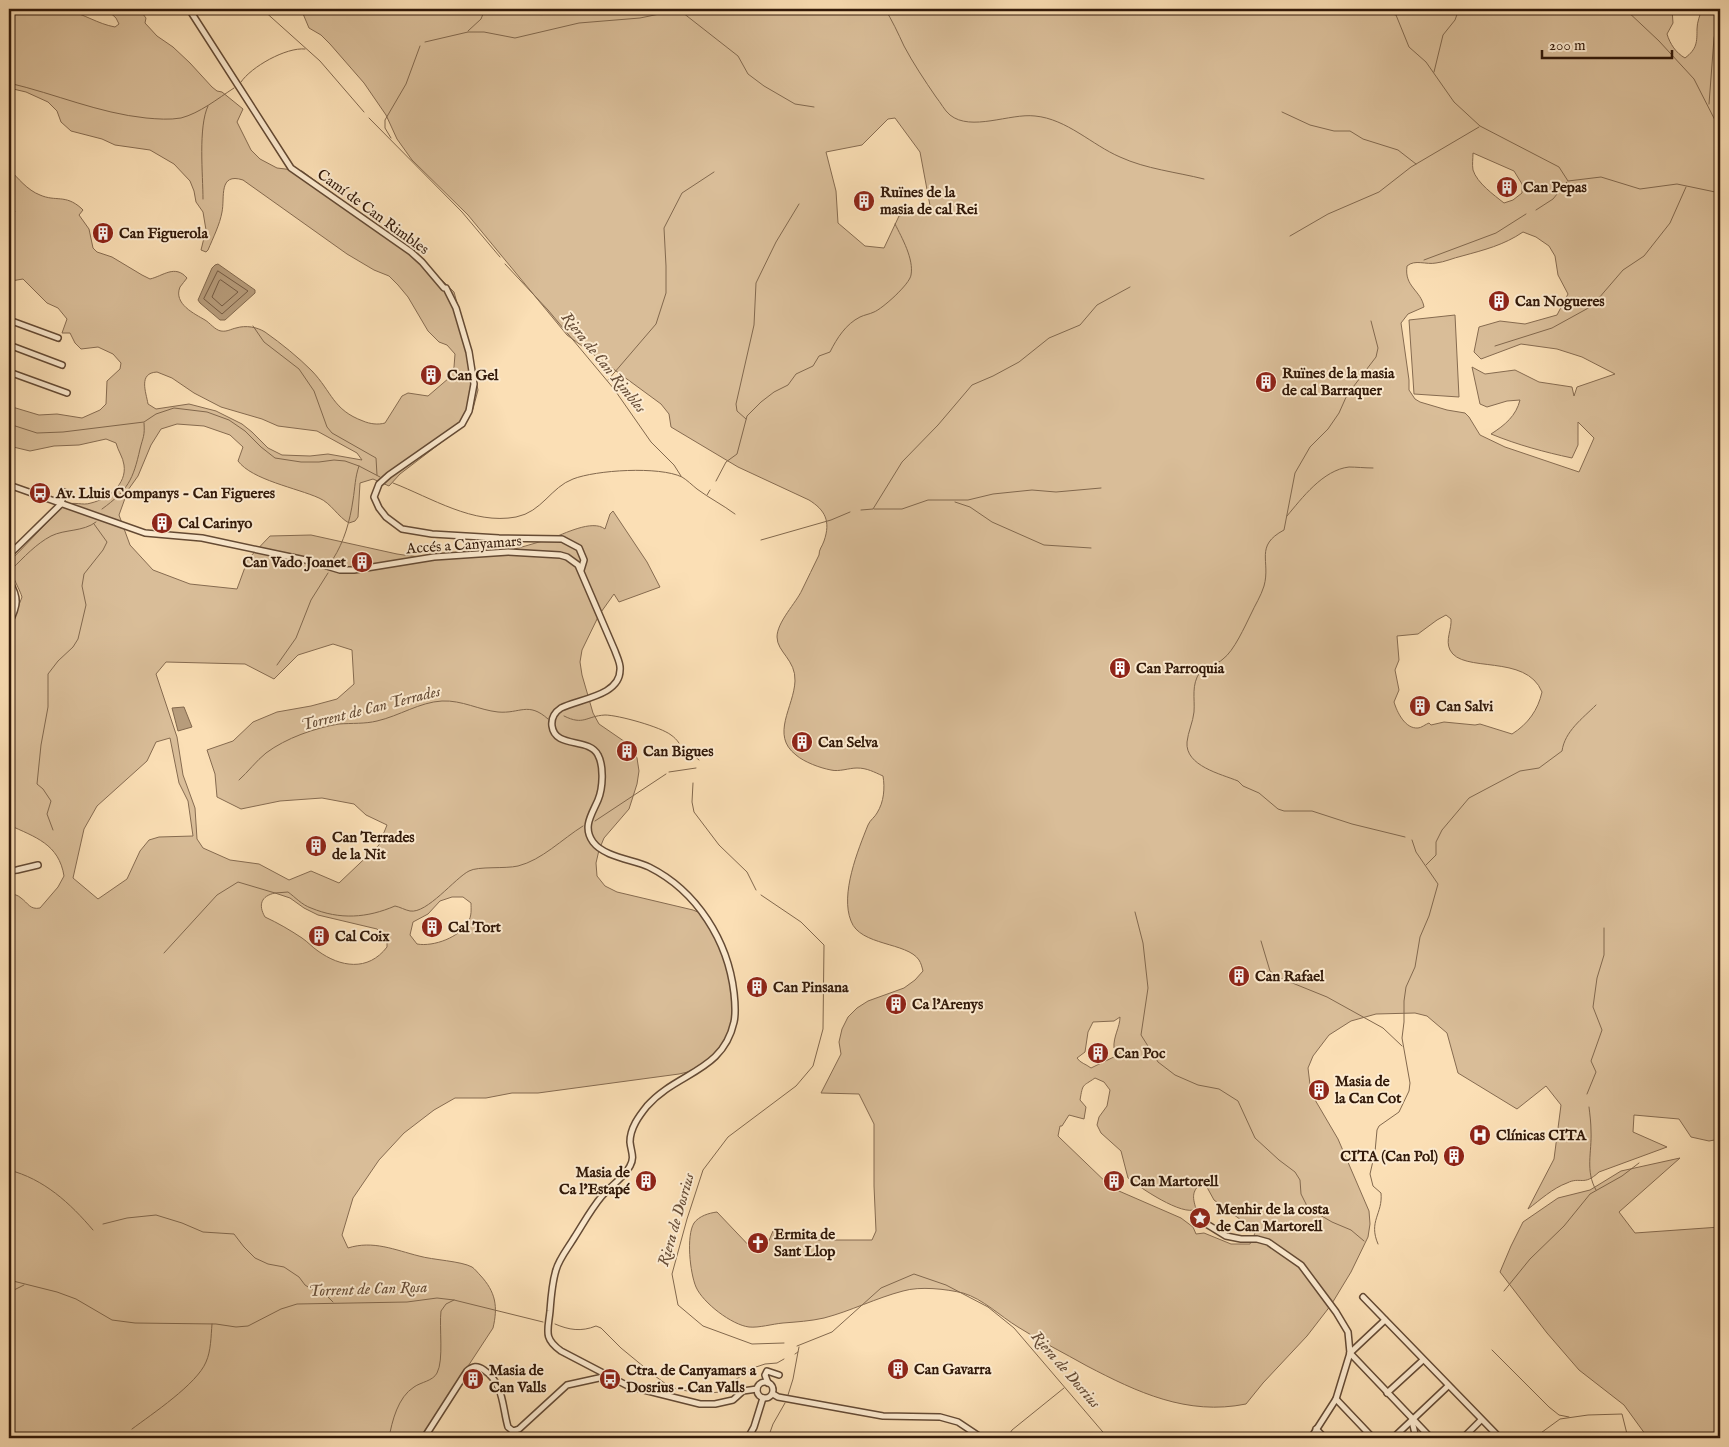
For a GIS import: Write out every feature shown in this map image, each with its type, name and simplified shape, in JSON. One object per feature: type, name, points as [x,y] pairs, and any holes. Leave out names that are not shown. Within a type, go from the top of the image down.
[{"type":"street","name":"Camí de Can Rimbles","points":[[189,9],[291,168],[411,252],[446,288],[456,308],[469,352],[474,384],[469,411],[462,424],[379,484],[374,497],[378,508],[386,517],[402,529],[417,533],[562,540],[579,548],[584,560],[581,570]]},
{"type":"street","points":[[9,320],[58,338]]},
{"type":"street","points":[[9,345],[62,364]]},
{"type":"street","points":[[9,372],[67,393]]},
{"type":"street","name":"Accés a Canyamars","points":[[9,485],[146,533],[202,538],[310,561],[340,570],[354,570],[434,557],[508,552],[560,555],[574,561],[581,570]]},
{"type":"street","points":[[9,555],[61,504],[64,492]]},
{"type":"street","points":[[581,570],[616,651],[620,670],[616,684],[608,690],[560,708],[553,719],[553,728],[561,738],[592,747],[599,756],[601,778],[599,796],[590,816],[588,824],[589,835],[595,845],[600,848],[648,867],[674,882],[694,902],[710,924],[722,946],[732,978],[735,1005],[734,1020],[729,1038],[719,1054],[708,1064],[661,1092],[646,1107],[636,1122],[631,1132],[633,1160],[628,1170],[597,1202],[556,1267],[547,1334],[551,1344],[561,1351],[628,1386],[700,1404],[714,1404],[733,1400],[743,1392],[757,1389],[760,1384],[768,1383]]},
{"type":"street","points":[[9,581],[16,597],[17,605],[9,623]]},
{"type":"street","points":[[9,871],[38,865]]},
{"type":"street","points":[[1200,1220],[1226,1236],[1268,1242],[1301,1265],[1336,1312],[1348,1332],[1350,1353],[1336,1399],[1311,1438]]},
{"type":"street","points":[[1363,1297],[1500,1438]]},
{"type":"street","points":[[1350,1353],[1385,1320]]},
{"type":"street","points":[[1350,1353],[1431,1438]]},
{"type":"street","points":[[1387,1392],[1423,1360]]},
{"type":"street","points":[[424,1438],[467,1372],[476,1366],[494,1378],[501,1394],[508,1427],[513,1431],[520,1429],[566,1386],[608,1376]]},
{"type":"street","points":[[773,1394],[773,1387],[768,1383],[765,1375],[767,1371],[779,1375]]},
{"type":"street","points":[[1393,1438],[1448,1386]]},
{"type":"street","points":[[757,1389],[758,1394],[763,1398],[768,1398],[773,1394]]},
{"type":"street","points":[[773,1394],[778,1398],[883,1416],[940,1417],[958,1422],[982,1438]]},
{"type":"street","points":[[748,1438],[754,1427],[763,1398]]},
{"type":"street","points":[[1336,1399],[1373,1438]]},
{"type":"street","points":[[1413,1420],[1416,1438]]},
{"type":"street","points":[[1463,1438],[1482,1420]]},
{"type":"street","points":[[1316,1429],[1325,1438]]},
{"type":"shaded area","points":[[9,9],[67,10],[115,27],[119,24],[116,18],[106,9],[139,9],[146,18],[145,23],[157,36],[173,47],[212,87],[222,92],[243,109],[237,122],[251,150],[260,159],[277,168],[302,171],[419,257],[454,292],[468,342],[478,390],[469,417],[455,432],[400,474],[389,486],[373,479],[360,483],[358,517],[355,521],[349,523],[323,500],[276,483],[245,468],[238,461],[243,447],[230,435],[204,426],[177,424],[161,429],[151,445],[138,476],[128,490],[119,515],[130,545],[153,570],[190,584],[237,589],[248,559],[270,536],[311,535],[410,556],[436,558],[463,557],[514,549],[586,526],[599,526],[605,529],[610,514],[613,511],[647,562],[660,587],[619,602],[614,594],[599,615],[582,650],[580,662],[582,675],[593,713],[599,724],[631,746],[637,758],[639,771],[629,809],[604,838],[599,850],[596,863],[597,876],[605,886],[617,892],[693,910],[705,915],[713,925],[729,974],[735,1013],[724,1049],[692,1071],[538,1093],[512,1093],[486,1098],[455,1098],[434,1110],[404,1133],[379,1160],[353,1198],[342,1235],[348,1248],[375,1245],[467,1265],[472,1267],[485,1281],[492,1294],[495,1306],[493,1328],[421,1438],[9,1438],[9,893],[18,896],[31,907],[40,908],[58,887],[64,876],[57,856],[51,849],[37,838],[9,825],[9,631],[22,597],[11,568],[13,558],[64,505],[72,503],[88,504],[104,498],[115,490],[124,472],[123,462],[116,443],[106,439],[79,445],[54,446],[30,451],[9,446],[9,406],[39,415],[57,414],[82,418],[100,410],[106,404],[107,381],[120,369],[121,363],[113,354],[98,347],[81,349],[75,343],[70,333],[62,333],[67,319],[58,308],[47,303],[23,279],[11,281],[9,270],[9,224],[15,211],[9,209],[9,169],[23,184],[35,193],[70,201],[81,208],[83,210],[79,215],[89,229],[93,248],[97,252],[112,257],[150,279],[173,271],[182,274],[187,278],[180,287],[179,293],[182,303],[186,308],[215,328],[225,331],[247,327],[265,332],[312,371],[339,406],[353,417],[368,423],[385,423],[402,396],[408,393],[428,396],[449,378],[454,367],[455,354],[447,345],[439,342],[428,331],[408,297],[389,276],[374,270],[347,254],[243,180],[235,179],[226,183],[220,221],[206,252],[201,250],[206,230],[203,212],[196,202],[190,181],[174,164],[150,150],[115,145],[102,139],[71,131],[61,122],[57,111],[48,102],[26,92],[9,88]],"holes":[[[157,372],[172,378],[194,393],[221,407],[262,419],[278,426],[317,431],[357,453],[362,460],[328,454],[310,456],[282,455],[268,448],[242,424],[216,411],[189,404],[156,409],[148,404],[145,389],[145,379],[151,373]],[[333,644],[352,650],[354,684],[337,699],[277,712],[253,722],[233,741],[207,750],[215,774],[217,797],[241,809],[280,801],[322,798],[354,804],[366,815],[387,825],[379,845],[339,883],[311,871],[289,880],[259,864],[230,860],[203,848],[197,839],[195,808],[183,775],[177,737],[156,674],[166,662],[245,664],[274,679],[298,655]],[[170,738],[179,783],[188,801],[193,836],[159,837],[149,840],[140,851],[127,879],[98,899],[73,878],[84,829],[97,806],[147,761],[156,742]],[[275,893],[290,898],[318,915],[377,929],[385,937],[387,947],[379,955],[363,963],[354,964],[335,961],[293,932],[265,917],[261,905],[267,896]],[[452,897],[463,897],[471,903],[469,920],[459,932],[446,940],[424,945],[417,944],[410,935],[413,922],[428,914],[440,901]]]},
{"type":"shaded area","points":[[301,9],[527,9],[542,15],[557,9],[1672,9],[1673,23],[1667,34],[1674,48],[1685,58],[1695,45],[1702,9],[1720,9],[1720,1139],[1709,1141],[1691,1137],[1679,1119],[1634,1115],[1633,1132],[1667,1147],[1599,1172],[1589,1179],[1576,1180],[1562,1185],[1528,1209],[1554,1159],[1561,1105],[1546,1086],[1517,1109],[1458,1073],[1447,1033],[1427,1016],[1415,1013],[1376,1014],[1351,1021],[1329,1035],[1313,1056],[1308,1068],[1311,1093],[1338,1139],[1369,1211],[1368,1237],[1351,1272],[1331,1305],[1307,1336],[1246,1404],[1203,1407],[1183,1404],[1144,1393],[1087,1366],[1011,1323],[978,1299],[963,1293],[933,1289],[910,1289],[824,1318],[757,1327],[749,1327],[735,1322],[711,1306],[696,1287],[691,1264],[690,1237],[692,1229],[694,1223],[704,1215],[717,1212],[755,1252],[765,1250],[773,1231],[816,1240],[872,1240],[876,1231],[874,1124],[859,1094],[821,1093],[841,1054],[839,1042],[842,1029],[848,1017],[868,1001],[904,988],[923,971],[920,961],[913,954],[873,940],[856,929],[851,921],[848,910],[849,885],[852,872],[868,825],[883,800],[883,776],[861,768],[834,770],[817,766],[796,755],[788,747],[785,739],[785,720],[794,691],[795,674],[793,667],[778,642],[778,631],[783,619],[802,590],[819,555],[826,534],[827,522],[823,512],[809,500],[738,467],[671,427],[669,414],[661,404],[567,335],[468,215],[412,160],[397,139],[386,115],[364,83],[321,35],[309,28]],"holes":[[[895,118],[920,152],[931,211],[899,216],[884,248],[865,246],[838,223],[836,191],[826,152],[862,145],[888,119]],[[1473,153],[1514,171],[1522,184],[1522,193],[1513,200],[1504,203],[1478,180],[1473,168]],[[1523,232],[1536,237],[1549,246],[1555,256],[1558,275],[1568,294],[1557,315],[1525,324],[1500,321],[1479,327],[1474,352],[1481,359],[1521,344],[1557,349],[1582,357],[1615,374],[1577,387],[1574,396],[1572,387],[1539,382],[1515,370],[1485,374],[1472,367],[1480,404],[1487,407],[1507,401],[1520,400],[1516,411],[1509,420],[1491,434],[1531,448],[1572,458],[1578,445],[1578,422],[1594,438],[1579,472],[1505,447],[1480,435],[1465,413],[1420,402],[1415,399],[1409,390],[1401,323],[1408,314],[1424,307],[1420,296],[1410,284],[1407,266],[1414,263],[1443,262],[1509,240]],[[1446,615],[1451,619],[1448,638],[1449,646],[1450,650],[1457,657],[1467,661],[1523,672],[1534,680],[1542,692],[1540,699],[1532,716],[1518,730],[1512,734],[1480,724],[1444,722],[1431,725],[1429,723],[1419,728],[1413,728],[1402,719],[1394,702],[1399,690],[1395,670],[1399,660],[1397,636],[1418,634]],[[1120,1017],[1114,1044],[1114,1048],[1120,1054],[1091,1068],[1077,1058],[1085,1052],[1088,1032],[1093,1022],[1114,1021]],[[1095,1078],[1104,1082],[1110,1090],[1107,1106],[1099,1117],[1097,1125],[1101,1133],[1121,1151],[1128,1178],[1161,1200],[1181,1209],[1190,1210],[1196,1209],[1194,1194],[1203,1180],[1214,1200],[1255,1233],[1250,1244],[1231,1244],[1204,1233],[1196,1234],[1193,1227],[1181,1218],[1112,1188],[1058,1136],[1060,1126],[1062,1126],[1069,1115],[1084,1119],[1086,1107],[1080,1100],[1084,1086]]]},
{"type":"shaded area","points":[[1455,315],[1459,397],[1414,394],[1409,320]]},
{"type":"shaded area","points":[[1680,1158],[1619,1212],[1635,1233],[1720,1227],[1720,1438],[1648,1438],[1624,1405],[1579,1370],[1547,1333],[1500,1272],[1523,1222],[1558,1198],[1590,1190],[1621,1171]]},
{"type":"water","points":[[218,264],[255,290],[255,293],[225,320],[220,320],[198,300],[212,268]]},
{"type":"water","points":[[184,707],[192,727],[178,731],[172,708]]},
{"type":"waterway","name":"Riera de Can Rimbles","points":[[262,9],[320,61],[364,112]]},
{"type":"waterway","points":[[468,31],[481,19],[485,9]]},
{"type":"waterway","points":[[678,9],[738,56],[748,74],[764,86],[795,104],[814,107]]},
{"type":"waterway","points":[[425,42],[468,32],[484,32],[515,38],[579,23],[640,18],[679,9]]},
{"type":"waterway","points":[[885,9],[928,85],[946,111],[959,120],[980,122],[1025,116],[1047,118],[1069,127],[1110,152],[1130,161],[1204,179]]},
{"type":"waterway","points":[[1370,9],[1396,15]]},
{"type":"waterway","points":[[1399,9],[1396,15],[1409,47],[1426,62],[1454,102],[1480,126],[1559,167],[1568,181],[1601,177],[1640,189],[1677,184],[1720,193]]},
{"type":"waterway","points":[[1434,72],[1443,35],[1455,20],[1459,9]]},
{"type":"waterway","points":[[1625,9],[1659,41],[1694,79],[1720,130]]},
{"type":"waterway","points":[[1709,104],[1714,38],[1720,13]]},
{"type":"waterway","points":[[391,138],[385,128],[385,120],[406,84],[420,46]]},
{"type":"waterway","points":[[241,82],[253,70],[270,59],[288,51],[305,49]]},
{"type":"waterway","points":[[9,83],[128,116],[164,119],[181,118],[195,113],[234,88]]},
{"type":"waterway","points":[[203,199],[202,138],[208,106]]},
{"type":"waterway","points":[[1282,112],[1310,125],[1334,131],[1350,131],[1363,139],[1398,150],[1416,164]]},
{"type":"waterway","name":"Riera de Can Rimbles","points":[[369,118],[462,212],[500,257]]},
{"type":"waterway","points":[[1290,236],[1328,214],[1379,192],[1411,167],[1479,127]]},
{"type":"waterway","points":[[608,380],[656,324],[666,293],[664,228],[682,193],[714,172]]},
{"type":"waterway","points":[[1536,210],[1553,199],[1567,182]]},
{"type":"waterway","points":[[1495,346],[1552,328],[1592,306],[1623,270],[1644,256],[1670,223],[1686,187]]},
{"type":"waterway","points":[[746,419],[737,411],[736,404],[754,325],[756,283],[776,242],[799,204]]},
{"type":"waterway","points":[[1424,260],[1496,233],[1526,214]]},
{"type":"waterway","points":[[716,481],[726,462],[737,454],[747,416],[774,392],[788,385],[796,374],[813,366],[819,356],[830,352],[850,323],[878,310],[906,284],[911,275],[911,262],[895,224]]},
{"type":"waterway","name":"Riera de Can Rimbles","points":[[505,264],[548,310],[614,389],[651,442],[674,465],[681,476]]},
{"type":"waterway","points":[[861,510],[873,509],[902,462],[938,425],[972,385],[1019,362],[1049,338],[1080,325],[1097,305],[1130,287]]},
{"type":"waterway","points":[[1371,321],[1378,348],[1376,357],[1347,395],[1339,413],[1328,429],[1310,447],[1295,473],[1284,530],[1275,536],[1266,548],[1266,577],[1260,597],[1231,650],[1221,661],[1208,666],[1197,677],[1194,687],[1193,716],[1187,742],[1188,750],[1198,763],[1205,768],[1238,781],[1243,786],[1259,793],[1278,809],[1284,811],[1312,811],[1352,824],[1405,837]]},
{"type":"waterway","points":[[253,326],[264,342],[299,369],[314,391],[327,427],[332,433],[376,458],[377,475]]},
{"type":"waterway","points":[[9,424],[37,433],[63,432],[144,422],[156,414],[174,408],[207,412],[229,420],[245,431],[275,458],[301,462],[345,461],[380,477]]},
{"type":"waterway","points":[[102,509],[124,490],[132,477],[144,436],[144,423]]},
{"type":"waterway","points":[[333,559],[348,523],[359,466]]},
{"type":"waterway","points":[[1287,516],[1299,501],[1330,473],[1349,467],[1373,468]]},
{"type":"waterway","points":[[393,483],[468,514],[500,518],[516,517],[533,510],[565,483],[583,476],[596,473],[658,471],[682,477],[735,514]]},
{"type":"waterway","points":[[874,509],[902,509],[928,500],[968,500],[993,494],[1032,490],[1056,492],[1101,488]]},
{"type":"waterway","points":[[707,495],[710,490]]},
{"type":"waterway","points":[[955,502],[970,507],[992,522],[1044,545],[1091,548]]},
{"type":"waterway","points":[[761,540],[831,520],[850,512]]},
{"type":"waterway","points":[[12,569],[35,547],[51,536],[85,527],[96,522]]},
{"type":"waterway","points":[[53,830],[47,814],[51,801],[37,784],[41,745],[48,707],[48,674],[78,639],[86,605],[82,586],[84,574],[107,542],[94,524]]},
{"type":"waterway","points":[[277,665],[296,638],[311,600],[328,573]]},
{"type":"waterway","name":"Torrent de Can Terrades","points":[[239,780],[266,753],[301,734],[339,724],[377,721],[434,702],[457,702],[498,712],[529,709],[548,719]]},
{"type":"waterway","points":[[1426,865],[1436,855],[1436,842],[1442,830],[1469,798],[1520,771],[1539,768],[1562,751],[1570,731],[1596,705]]},
{"type":"waterway","name":"Torrent de Can Terrades","points":[[564,716],[576,720],[585,720],[605,715],[629,719],[666,732],[679,743]]},
{"type":"waterway","name":"Torrent de Can Terrades","points":[[683,746],[699,760]]},
{"type":"waterway","points":[[669,772],[696,768]]},
{"type":"waterway","points":[[595,821],[666,774]]},
{"type":"waterway","points":[[693,783],[692,802],[694,812],[719,845],[747,872],[756,890]]},
{"type":"waterway","points":[[164,953],[217,895],[238,882],[275,893],[288,892],[308,907],[343,916],[364,915],[395,906],[410,911],[417,910],[432,902],[469,871],[473,869],[513,867],[527,863],[544,854],[583,826]]},
{"type":"waterway","points":[[1378,1244],[1375,1236],[1375,1223],[1380,1207],[1381,1193],[1373,1186],[1370,1174],[1377,1130],[1379,1126],[1399,1112],[1409,1091],[1410,1083],[1402,1038],[1404,1001],[1406,987],[1415,967],[1420,937],[1429,916],[1438,884],[1416,852],[1412,840]]},
{"type":"waterway","name":"Riera de Dosrius","points":[[761,895],[801,922],[824,945],[823,1029],[813,1066],[796,1086],[728,1137],[703,1170],[672,1274],[678,1305],[703,1326],[752,1344],[784,1343]]},
{"type":"waterway","points":[[1135,912],[1143,943],[1148,988],[1141,1035],[1158,1062],[1175,1075],[1198,1085],[1219,1089],[1238,1101],[1255,1138],[1295,1172],[1300,1180],[1301,1194],[1308,1208],[1332,1222],[1351,1230],[1364,1241]]},
{"type":"waterway","points":[[1587,1094],[1596,1072],[1591,1061],[1602,1030],[1593,1007],[1597,978],[1604,955],[1604,928]]},
{"type":"waterway","points":[[1261,941],[1270,971],[1280,978],[1327,997],[1383,1028],[1402,1046]]},
{"type":"waterway","points":[[1589,1107],[1591,1122],[1590,1169],[1596,1190]]},
{"type":"waterway","points":[[1504,1291],[1530,1259],[1564,1226],[1590,1194],[1622,1176],[1639,1163]]},
{"type":"waterway","points":[[9,1170],[34,1179],[56,1193],[93,1230]]},
{"type":"waterway","points":[[103,1224],[127,1218],[156,1215],[203,1232],[234,1234],[255,1258],[268,1264],[284,1267],[299,1277],[305,1285],[313,1290],[324,1293],[333,1302]]},
{"type":"waterway","name":"Riera de Dosrius","points":[[797,1346],[832,1332],[881,1288],[914,1274],[946,1285],[988,1307],[1014,1328],[1108,1438]]},
{"type":"waterway","name":"Torrent de Can Rosa","points":[[9,1280],[57,1292],[76,1299],[112,1320],[135,1323],[216,1324],[236,1327],[248,1326],[281,1309],[297,1304],[407,1302],[437,1298],[454,1300],[543,1322]]},
{"type":"waterway","points":[[9,1295],[12,1291],[24,1285]]},
{"type":"waterway","points":[[389,1438],[394,1417],[408,1391],[430,1380],[437,1373],[441,1352],[441,1311],[446,1304],[454,1300]]},
{"type":"waterway","points":[[132,1429],[184,1389],[201,1371],[209,1353],[212,1324]]},
{"type":"waterway","name":"Torrent de Can Rosa","points":[[555,1324],[575,1330],[596,1326],[601,1328],[621,1348],[655,1376],[679,1390],[709,1393],[720,1392],[756,1367],[777,1363],[784,1359]]},
{"type":"waterway","name":"Torrent de Can Rosa","points":[[795,1354],[798,1352],[799,1347]]},
{"type":"waterway","points":[[1492,1350],[1549,1407],[1559,1415],[1569,1417]]},
{"type":"waterway","points":[[788,1395],[798,1352]]},
{"type":"waterway","points":[[1007,1438],[1012,1430],[1064,1388]]},
{"type":"waterway","points":[[768,1438],[773,1424],[785,1403]]},
{"type":"waterway","name":"Riera de Dosrius","points":[[1534,1438],[1560,1419],[1588,1415],[1622,1414],[1628,1438]]},
{"type":"place","name":"Can Pepas","points":[[1507,187]]},
{"type":"place","name":"Ruïnes de la masia de cal Rei","points":[[864,201]]},
{"type":"place","name":"Can Figuerola","points":[[103,233]]},
{"type":"place","name":"Can Nogueres","points":[[1499,301]]},
{"type":"place","name":"Can Gel","points":[[431,375]]},
{"type":"place","name":"Ruïnes de la masia de cal Barraquer","points":[[1266,382]]},
{"type":"place","name":"Av. Lluis Companys - Can Figueres","points":[[40,493]]},
{"type":"place","name":"Cal Carinyo","points":[[162,523]]},
{"type":"place","name":"Can Vado Joanet","points":[[362,562]]},
{"type":"place","name":"Can Parroquia","points":[[1120,668]]},
{"type":"place","name":"Can Salvi","points":[[1420,706]]},
{"type":"place","name":"Can Selva","points":[[802,742]]},
{"type":"place","name":"Can Bigues","points":[[627,751]]},
{"type":"place","name":"Can Terrades de la Nit","points":[[316,846]]},
{"type":"place","name":"Cal Tort","points":[[432,927]]},
{"type":"place","name":"Cal Coix","points":[[319,936]]},
{"type":"place","name":"Can Rafael","points":[[1239,976]]},
{"type":"place","name":"Can Pinsana","points":[[757,987]]},
{"type":"place","name":"Ca l'Arenys","points":[[896,1004]]},
{"type":"place","name":"Can Poc","points":[[1098,1053]]},
{"type":"place","name":"Masia de la Can Cot","points":[[1319,1090]]},
{"type":"place","name":"Clínicas CITA","points":[[1480,1135]]},
{"type":"place","name":"CITA (Can Pol)","points":[[1454,1156]]},
{"type":"place","name":"Masia de Ca l'Estapé","points":[[646,1181]]},
{"type":"place","name":"Can Martorell","points":[[1114,1181]]},
{"type":"place","name":"Menhir de la costa de Can Martorell","points":[[1200,1218]]},
{"type":"place","name":"Ermita de Sant Llop","points":[[758,1243]]},
{"type":"place","name":"Can Gavarra","points":[[898,1369]]},
{"type":"place","name":"Masia de Can Valls","points":[[473,1379]]},
{"type":"place","name":"Ctra. de Canyamars a Dosrius - Can Valls","points":[[610,1379]]}]
